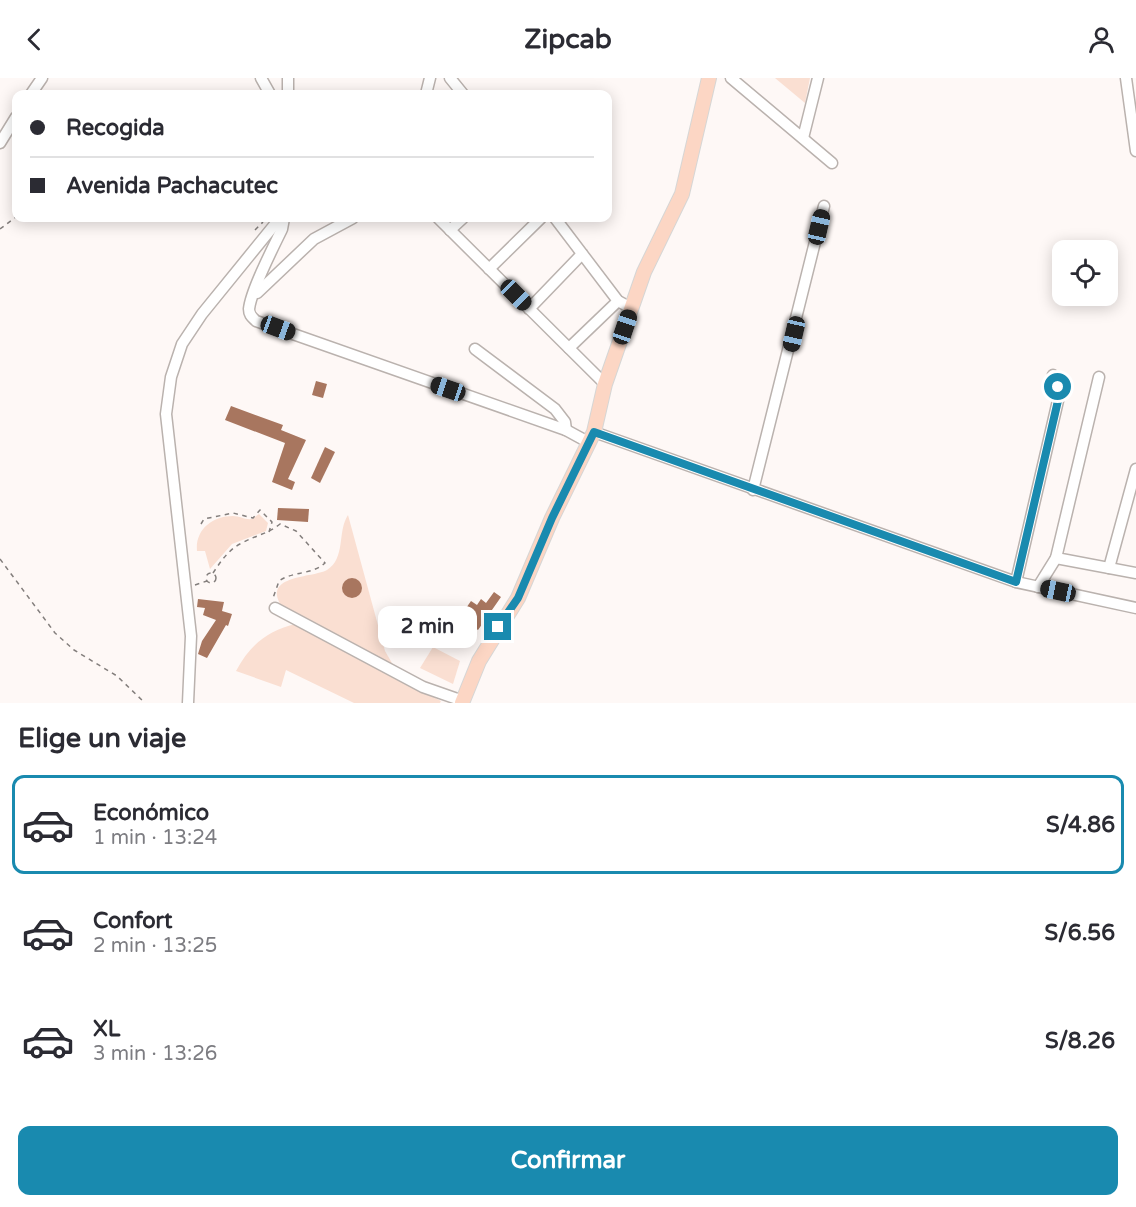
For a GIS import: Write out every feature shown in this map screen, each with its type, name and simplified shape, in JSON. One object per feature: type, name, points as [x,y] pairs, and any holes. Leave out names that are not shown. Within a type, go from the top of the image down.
[{"type":"main road","points":[[462,702],[479,661],[518,598],[591,437],[605,384],[644,272],[682,194],[709,78]]},
{"type":"street","points":[[450,78],[460,90]]},
{"type":"street","points":[[731,78],[832,163]]},
{"type":"street","points":[[803,138],[818,78]]},
{"type":"street","points":[[1126,78],[1136,151]]},
{"type":"street","points":[[0,143],[12,124]]},
{"type":"street","points":[[753,490],[824,206]]},
{"type":"street","points":[[188,703],[190,636],[166,414],[171,377],[182,344],[202,314],[279,222]]},
{"type":"street","points":[[282,222],[282,229],[249,309],[250,316],[256,321],[566,430],[753,490],[1016,582],[1136,608]]},
{"type":"street","points":[[253,297],[314,239],[346,222]]},
{"type":"street","points":[[442,222],[605,384]]},
{"type":"street","points":[[450,230],[459,222]]},
{"type":"street","points":[[489,269],[537,222]]},
{"type":"street","points":[[558,222],[618,301],[631,308]]},
{"type":"street","points":[[529,309],[582,254]]},
{"type":"street","points":[[569,348],[618,301]]},
{"type":"street","points":[[475,349],[555,410],[565,422],[566,430]]},
{"type":"street","points":[[1016,582],[1060,392],[1053,375]]},
{"type":"street","points":[[1038,587],[1056,558],[1099,377]]},
{"type":"street","points":[[1109,568],[1136,469]]},
{"type":"street","points":[[1056,558],[1136,573]]},
{"type":"street","points":[[275,608],[423,687],[462,702]]},
{"type":"path","points":[[255,230],[262,222]]},
{"type":"path","points":[[201,524],[204,519],[233,513],[253,518],[260,510],[272,522],[268,533]]},
{"type":"path","points":[[207,581],[207,574],[213,573],[236,546],[268,533],[280,524],[294,529],[325,563],[310,571],[290,574],[279,581],[274,594],[275,608]]},
{"type":"path","points":[[0,559],[55,633],[74,650],[117,676],[145,703]]},
{"type":"path","points":[[186,585],[214,582],[216,577],[213,573]]},
{"type":"shaded area","points":[[775,78],[810,78],[805,103]]},
{"type":"shaded area","points":[[259,514],[268,523],[266,531],[232,544],[210,569],[205,551],[197,551],[199,537],[206,526],[225,517],[236,516],[252,519]]},
{"type":"shaded area","points":[[348,515],[385,651],[396,670],[281,605],[277,595],[278,588],[284,583],[320,573],[333,565],[337,559]]},
{"type":"shaded area","points":[[296,624],[441,701],[440,703],[354,703],[286,670],[281,687],[236,671],[247,654],[261,640],[277,630]]},
{"type":"shaded area","points":[[433,647],[460,661],[453,684],[420,668]]},
{"type":"building","points":[[316,381],[327,384],[323,398],[312,395]]},
{"type":"building","points":[[231,406],[283,425],[281,430],[306,440],[288,479],[295,482],[292,490],[272,482],[285,443],[225,420]]},
{"type":"building","points":[[325,447],[335,452],[320,483],[311,478]]},
{"type":"building","points":[[278,508],[309,509],[308,522],[277,520]]},
{"type":"building","points":[[352,578],[359,581],[362,588],[359,595],[352,598],[345,595],[342,588],[345,581]]},
{"type":"building","points":[[494,592],[501,597],[478,630],[468,623],[472,618],[464,611],[471,601],[477,605],[481,599],[486,603]]},
{"type":"building","points":[[198,599],[224,602],[222,611],[232,614],[228,626],[226,625],[207,658],[198,654],[202,641],[216,620],[203,615],[205,608],[197,607]]},
{"type":"route","points":[[498,627],[518,598],[552,518],[594,432],[1016,582],[1060,392],[1058,387]]}]
